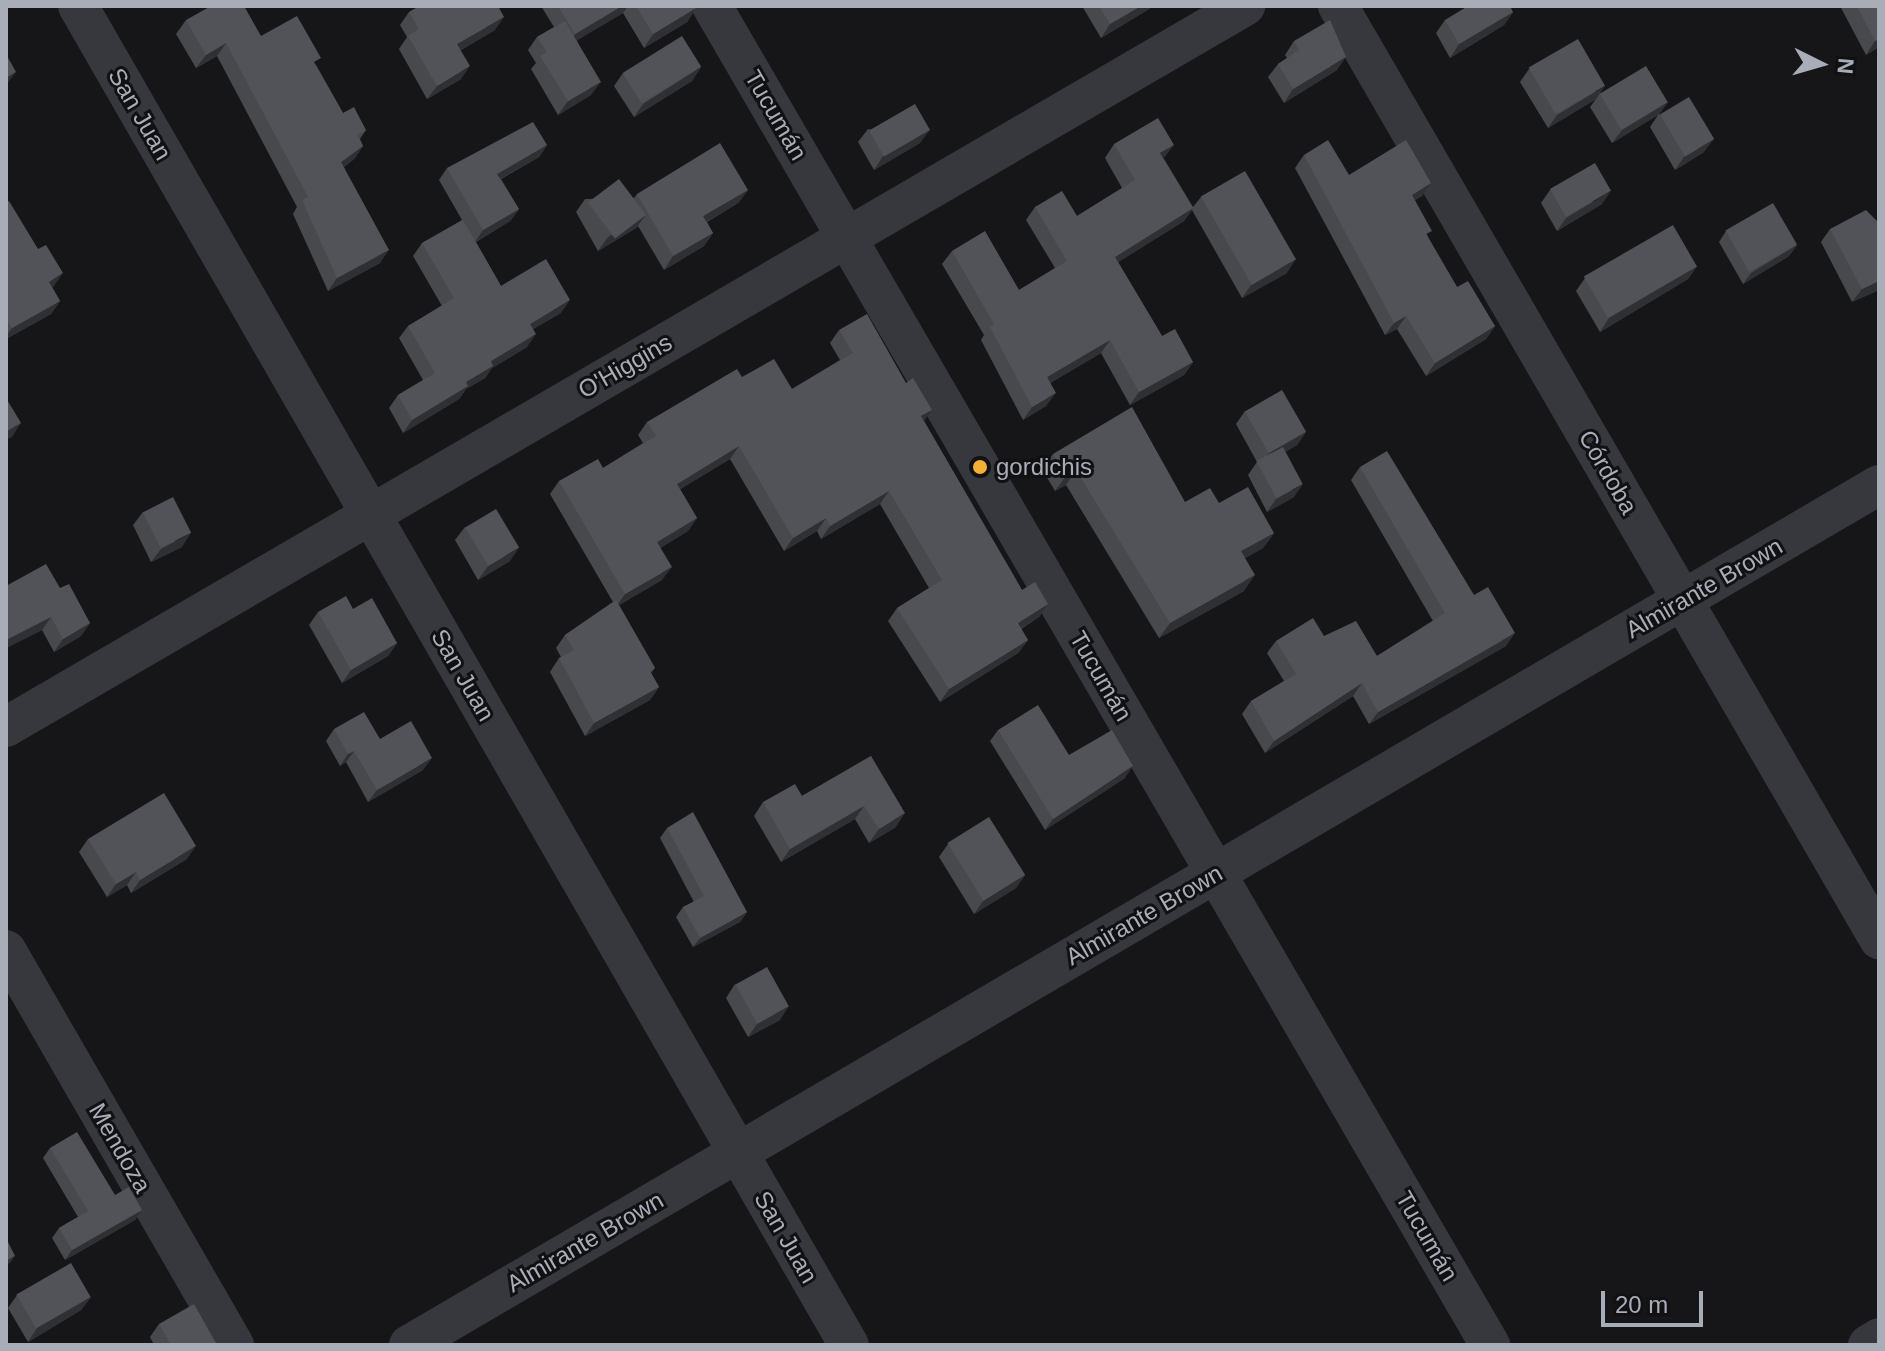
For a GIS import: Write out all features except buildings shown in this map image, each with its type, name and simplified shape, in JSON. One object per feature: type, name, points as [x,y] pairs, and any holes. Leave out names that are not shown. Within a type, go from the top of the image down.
[{"type":"street","name":"San Juan","points":[[78,6],[849,1345]]},
{"type":"street","name":"Tucumán","points":[[712,6],[1490,1345]]},
{"type":"street","name":"O'Higgins","points":[[6,727],[1245,6]]},
{"type":"street","name":"Córdoba","points":[[1338,6],[1879,939]]},
{"type":"street","name":"Almirante Brown","points":[[409,1345],[1879,485]]},
{"type":"street","name":"Mendoza","points":[[6,950],[234,1345]]},
{"type":"street","points":[[1868,1345],[1879,1338]]},
{"type":"place","name":"gordichis","points":[[980,467]]}]
